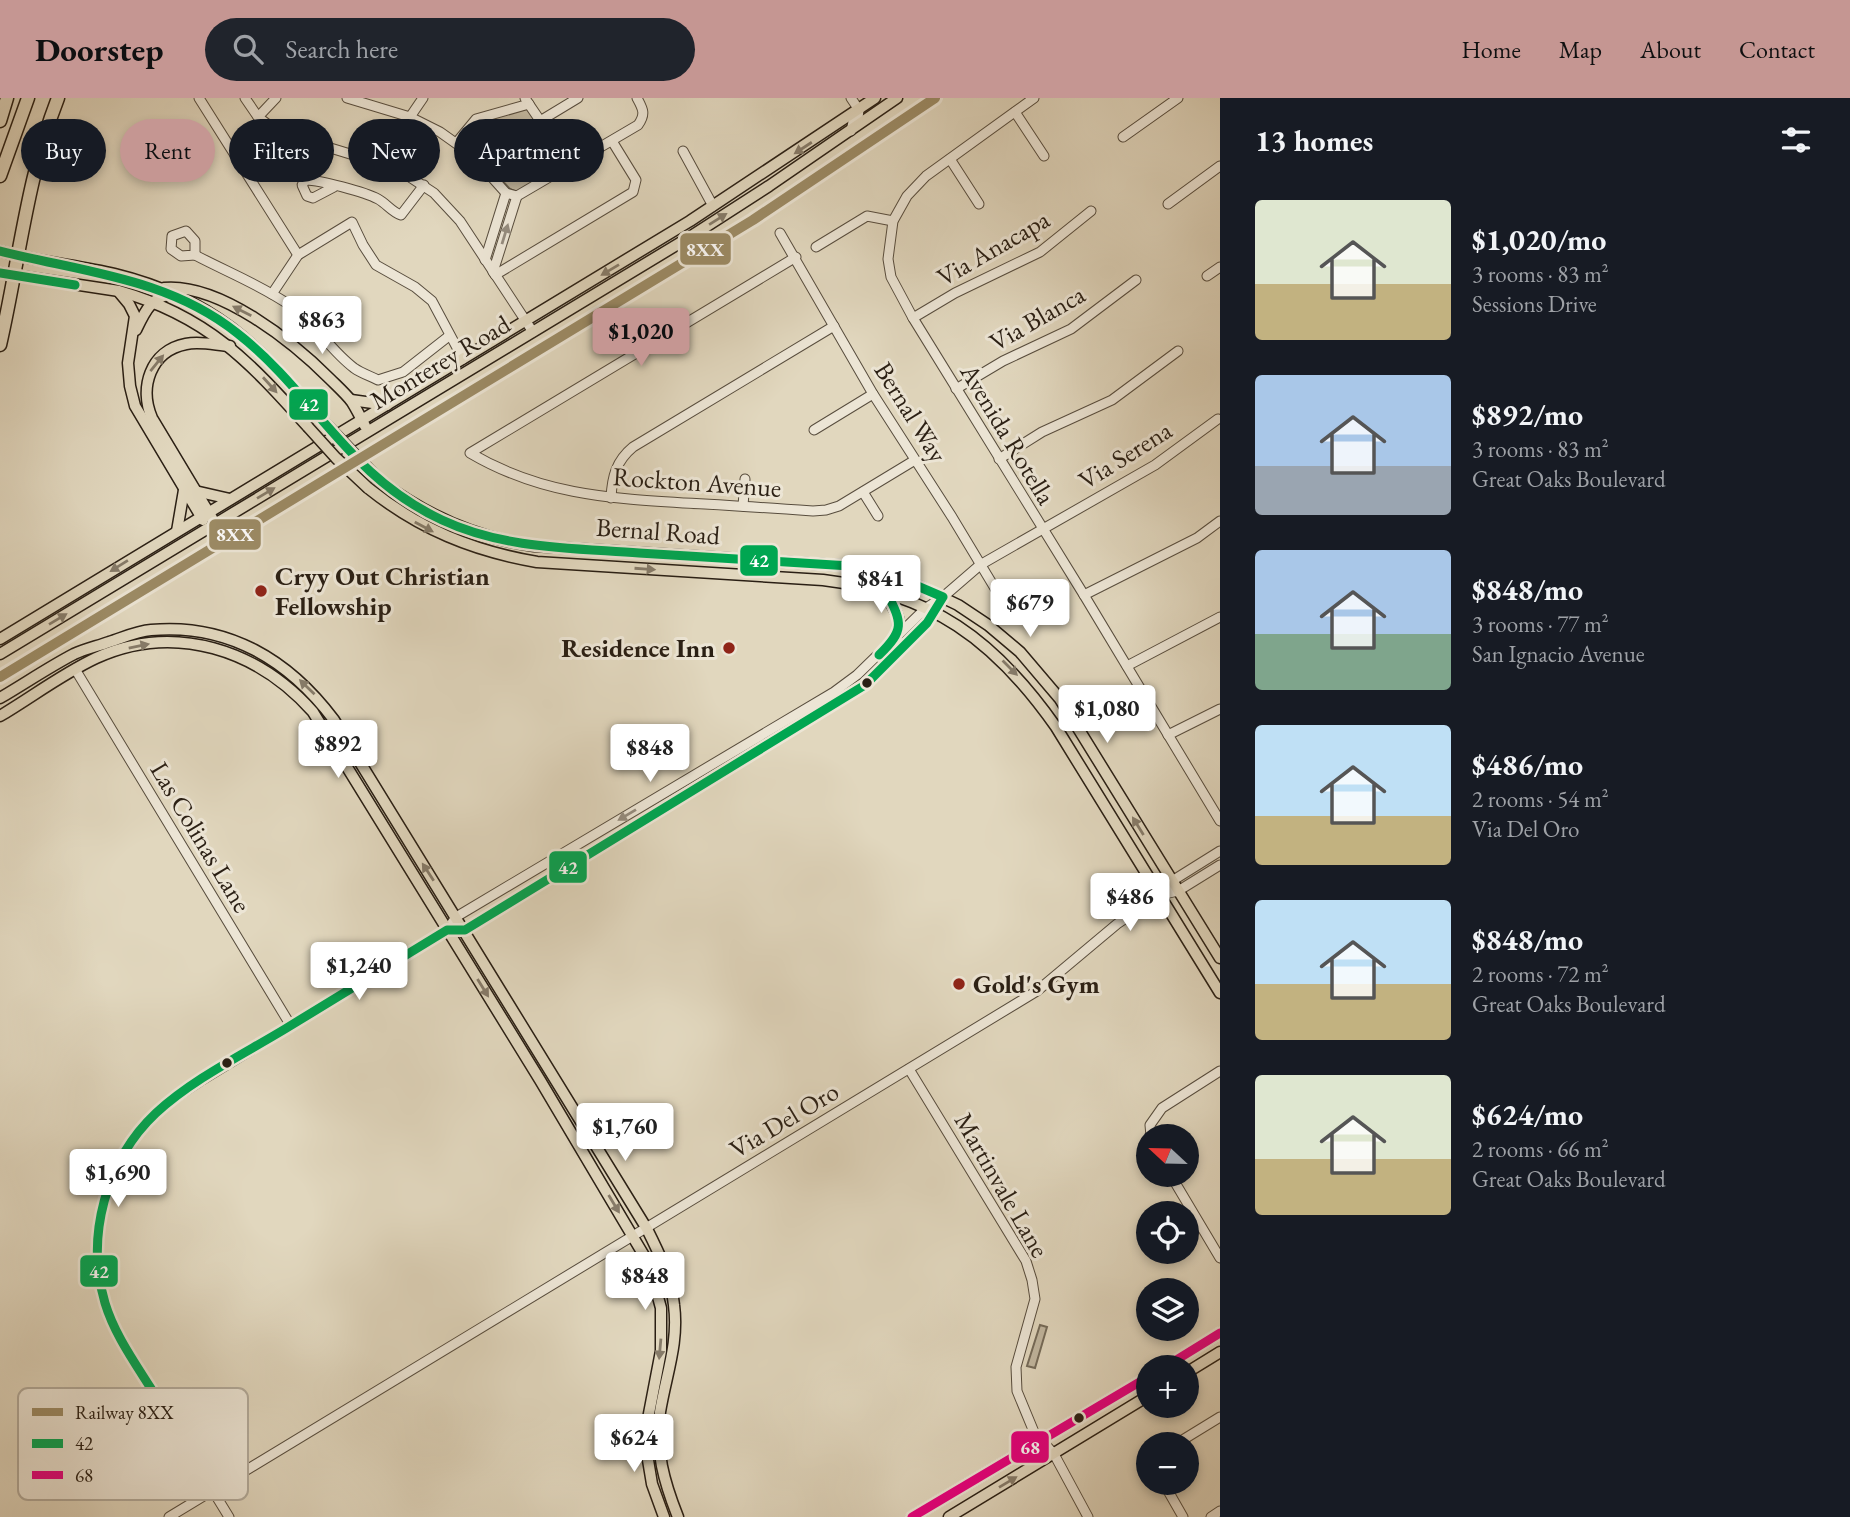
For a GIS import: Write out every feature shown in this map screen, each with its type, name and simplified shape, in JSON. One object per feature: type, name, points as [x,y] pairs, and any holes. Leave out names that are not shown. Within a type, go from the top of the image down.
[{"type":"highway","points":[[0,121],[7,98]]},
{"type":"highway","points":[[0,176],[28,98]]},
{"type":"highway","points":[[0,345],[16,277],[37,160],[58,98]]},
{"type":"main road","name":"Monterey Road","points":[[0,639],[713,206],[875,98]]},
{"type":"main road","name":"Monterey Road","points":[[0,654],[710,224],[897,98]]},
{"type":"main road","name":"Bernal Road","points":[[0,251],[100,271],[161,288],[214,315],[261,351],[380,481],[412,504],[467,531],[501,541],[547,547],[850,566],[894,576],[943,597],[988,625],[1028,660],[1059,699],[1220,958]]},
{"type":"main road","name":"Bernal Road","points":[[0,274],[119,291],[192,320],[230,346],[258,371],[336,458],[368,488],[393,508],[439,534],[466,545],[507,557],[537,562],[852,584],[900,596],[930,611],[973,637],[1006,664],[1031,691],[1220,993]]},
{"type":"main road","points":[[161,288],[178,287],[205,295],[255,318],[305,354],[351,400],[368,432]]},
{"type":"main road","points":[[119,291],[135,316],[128,374],[135,406],[212,526]]},
{"type":"main road","points":[[133,335],[151,302],[160,296],[174,293]]},
{"type":"main road","points":[[177,531],[190,491],[145,401],[146,383],[154,365],[174,348],[195,343],[230,346]]},
{"type":"main road","points":[[351,400],[387,405]]},
{"type":"main road","points":[[190,491],[230,499]]},
{"type":"main road","points":[[887,593],[898,612],[900,621],[897,637]]},
{"type":"main road","points":[[0,698],[75,654],[148,630],[178,630],[212,635],[248,646],[279,663],[316,696],[334,720],[465,930],[662,1258],[672,1287],[675,1308],[674,1351],[662,1403],[659,1436],[664,1482],[678,1517]]},
{"type":"main road","points":[[0,716],[75,669],[114,651],[150,643],[199,645],[243,658],[270,673],[298,695],[323,726],[540,1080],[649,1264],[661,1308],[661,1351],[647,1436],[652,1484],[664,1517]]},
{"type":"main road","points":[[75,669],[76,661],[92,652],[95,646]]},
{"type":"main road","points":[[1056,727],[1083,735]]},
{"type":"main road","points":[[362,790],[373,783]]},
{"type":"main road","points":[[540,1080],[554,1078]]},
{"type":"main road","points":[[1185,1355],[1220,1334]]},
{"type":"main road","points":[[1199,1365],[1220,1352]]},
{"type":"main road","points":[[912,1517],[1136,1384]]},
{"type":"main road","points":[[949,1517],[1136,1403]]},
{"type":"street","points":[[199,98],[298,256]]},
{"type":"street","points":[[245,98],[258,117],[278,132],[388,166],[424,185],[452,211],[533,332]]},
{"type":"street","points":[[258,117],[276,98]]},
{"type":"street","points":[[348,98],[410,117],[454,140]]},
{"type":"street","points":[[410,117],[423,98]]},
{"type":"street","points":[[543,119],[578,98]]},
{"type":"street","points":[[604,145],[638,125],[643,118],[644,112],[636,98]]},
{"type":"street","points":[[851,98],[859,110],[851,131]]},
{"type":"street","name":"Avenida Rotella","points":[[1034,98],[926,176],[906,196],[893,221],[888,259],[891,277],[913,318],[1168,735],[1216,804],[1220,821]]},
{"type":"street","points":[[1123,137],[1178,98]]},
{"type":"street","points":[[476,119],[527,101],[539,119]]},
{"type":"street","points":[[1015,112],[1044,156]]},
{"type":"street","points":[[494,274],[633,192],[636,180],[612,141]]},
{"type":"street","points":[[683,151],[713,206]]},
{"type":"street","points":[[950,159],[979,204]]},
{"type":"street","points":[[1168,204],[1220,166]]},
{"type":"street","points":[[497,182],[504,190],[517,197]]},
{"type":"street","points":[[494,274],[517,197],[540,182]]},
{"type":"street","points":[[334,187],[374,197],[401,215],[424,185]]},
{"type":"street","points":[[485,260],[504,190]]},
{"type":"street","name":"Via Anacapa","points":[[913,318],[956,293],[1040,252],[1091,211]]},
{"type":"street","points":[[816,247],[867,216],[893,221]]},
{"type":"street","points":[[272,294],[298,256],[352,222],[376,265],[415,287],[432,301],[463,359]]},
{"type":"street","name":"Bernal Way","points":[[780,233],[873,394],[1002,600],[1007,614]]},
{"type":"street","points":[[195,255],[248,280],[293,307],[354,369],[378,380],[402,372],[449,336]]},
{"type":"street","name":"Rockton Avenue","points":[[796,257],[470,453],[535,483],[611,498],[826,510],[839,506],[915,460]]},
{"type":"street","points":[[1207,276],[1220,267]]},
{"type":"street","name":"Via Blanca","points":[[956,389],[1003,361],[1071,329],[1136,280]]},
{"type":"street","points":[[611,498],[615,469],[633,447],[835,326]]},
{"type":"street","points":[[999,459],[1042,432],[1112,400],[1178,351]]},
{"type":"street","points":[[814,430],[873,394]]},
{"type":"street","name":"Via Serena","points":[[930,611],[979,565],[1155,465],[1218,419]]},
{"type":"street","points":[[743,506],[745,479]]},
{"type":"street","points":[[863,492],[878,516]]},
{"type":"street","points":[[1084,595],[1197,538],[1220,521]]},
{"type":"street","points":[[151,1388],[114,1327],[103,1297],[99,1273],[99,1226],[104,1203],[121,1160],[153,1116],[175,1097],[447,930],[456,917],[858,675],[897,637],[930,611]]},
{"type":"street","points":[[447,930],[465,930],[865,685],[930,611]]},
{"type":"street","points":[[1127,666],[1220,617]]},
{"type":"street","name":"Las Colinas Lane","points":[[75,669],[291,1026]]},
{"type":"street","points":[[1168,735],[1220,709]]},
{"type":"street","points":[[769,729],[772,742]]},
{"type":"street","name":"Via Del Oro","points":[[1175,886],[1220,851]]},
{"type":"street","name":"Via Del Oro","points":[[248,1470],[1051,982],[1117,924],[1159,895],[1220,865]]},
{"type":"street","name":"Martinvale Lane","points":[[909,1069],[1026,1261],[1035,1299],[1016,1367],[1017,1391],[1034,1432],[1054,1454],[1088,1517]]},
{"type":"street","points":[[1151,1124],[1162,1108],[1220,1071]]},
{"type":"street","points":[[1178,1187],[1220,1258]]},
{"type":"street","points":[[1196,1432],[1220,1417]]},
{"type":"street","points":[[1170,1495],[1183,1517]]},
{"type":"street","name":"Via Del Oro","points":[[169,1517],[197,1500]]},
{"type":"street","points":[[220,1500],[229,1517]]},
{"type":"street","points":[[1211,1517],[1220,1511]]},
{"type":"shaded area","points":[[531,107],[538,119],[482,119]]},
{"type":"shaded area","points":[[503,182],[535,182],[519,193]]},
{"type":"shaded area","points":[[1040,1325],[1047,1327],[1035,1368],[1027,1366]]},
{"type":"rail line","name":"8XX","points":[[0,677],[753,220],[935,98]]},
{"type":"transit line","name":"42","points":[[0,251],[154,288],[210,315],[264,356],[381,481],[409,502],[466,530],[539,546],[850,566],[894,576],[943,597],[927,623],[865,685],[465,930],[447,930],[218,1068],[156,1113],[124,1153],[113,1176],[104,1201],[97,1252],[99,1278],[109,1314],[119,1336],[151,1388]]},
{"type":"transit line","name":"42","points":[[0,273],[75,285]]},
{"type":"transit line","name":"42","points":[[851,584],[887,593],[896,612],[897,632],[879,655]]},
{"type":"transit line","name":"68","points":[[1184,1355],[1220,1333]]},
{"type":"transit line","name":"68","points":[[912,1517],[1136,1384]]},
{"type":"place","name":"Cryy Out Christian Fellowship","points":[[261,591]]},
{"type":"place","name":"Residence Inn","points":[[729,648]]},
{"type":"place","name":"Gold's Gym","points":[[959,984]]}]
